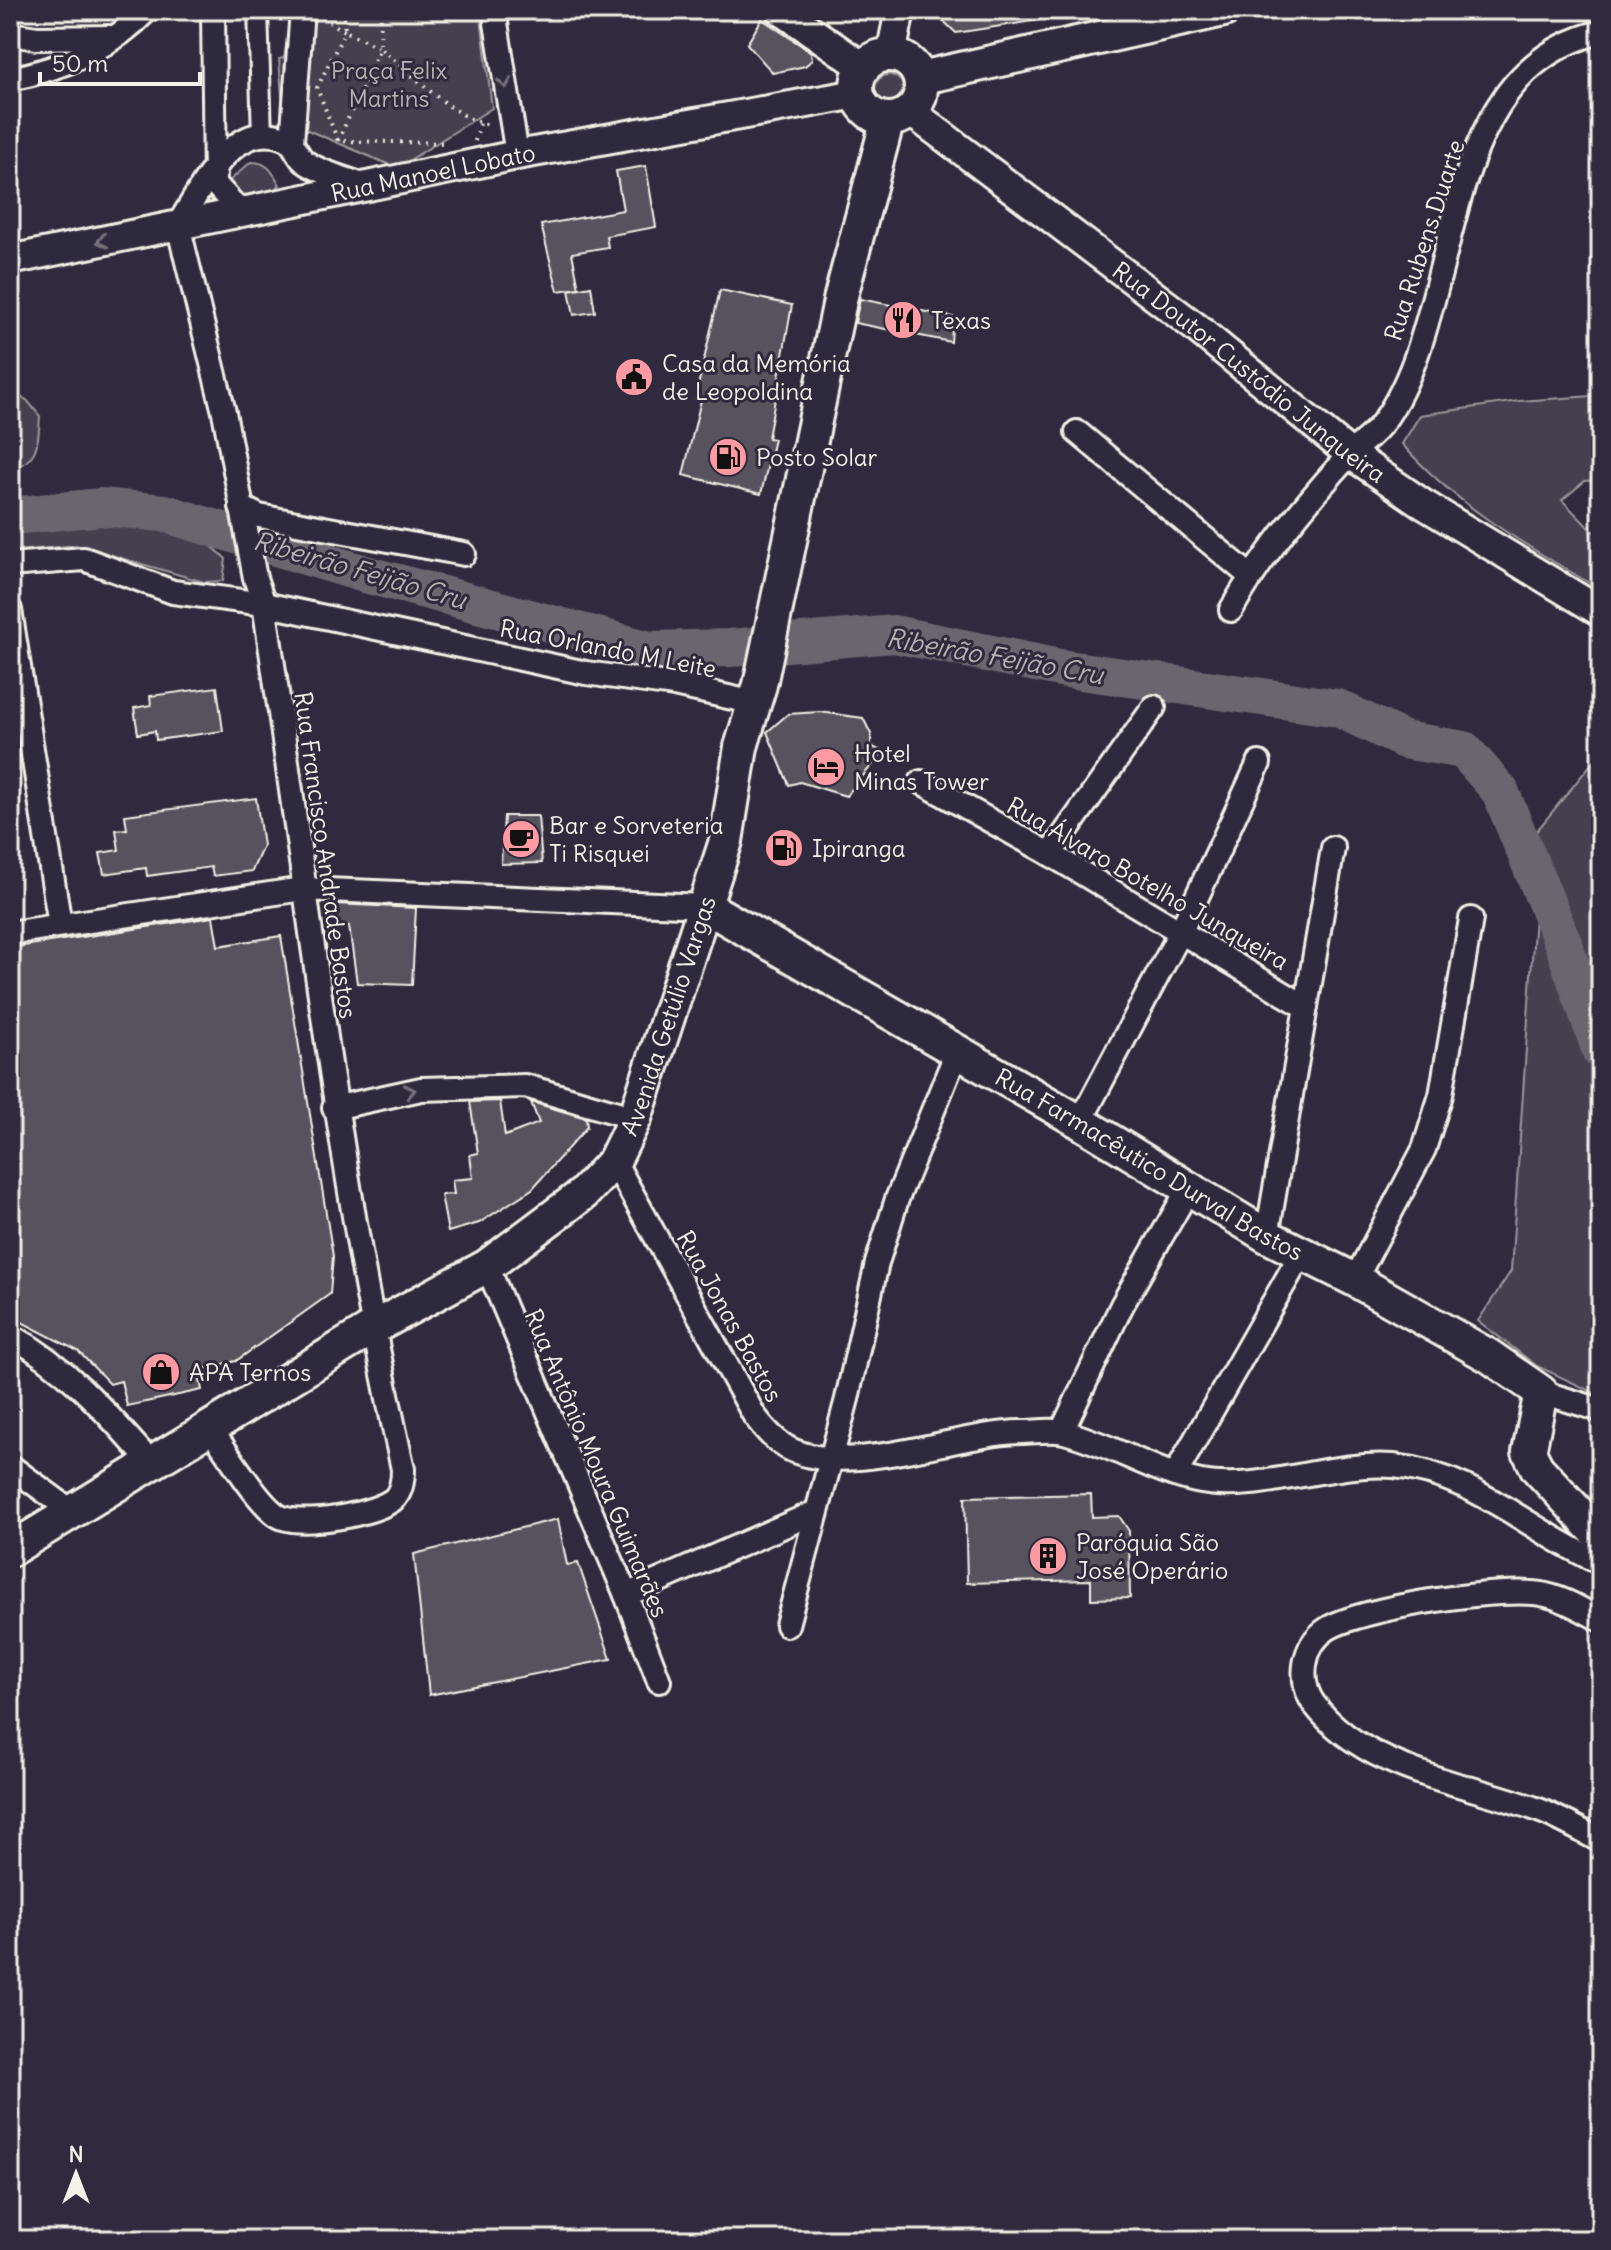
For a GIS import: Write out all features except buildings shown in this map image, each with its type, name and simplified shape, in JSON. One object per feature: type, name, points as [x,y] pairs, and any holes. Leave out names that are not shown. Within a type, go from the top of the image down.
[{"type":"main road","points":[[899,115],[868,112],[870,72],[912,65],[920,78],[1224,10]]},
{"type":"main road","name":"Avenida Getúlio Vargas","points":[[10,1550],[70,1510],[371,1329],[487,1266],[583,1194],[614,1161],[635,1118],[726,841],[741,747],[758,694],[780,576],[841,296],[899,115],[920,96],[920,78]]},
{"type":"main road","name":"Rua Farmacêutico Durval Bastos","points":[[705,906],[956,1054],[1080,1122],[1267,1236],[1355,1280],[1489,1356],[1541,1392]]},
{"type":"main road","points":[[1541,1392],[1529,1452],[1537,1468],[1601,1537]]},
{"type":"street","points":[[213,10],[215,184],[235,206],[255,211]]},
{"type":"street","points":[[258,10],[262,136]]},
{"type":"street","points":[[494,10],[517,155]]},
{"type":"street","points":[[781,10],[870,72],[900,10]]},
{"type":"street","points":[[10,79],[43,72],[115,36],[146,11]]},
{"type":"street","points":[[295,202],[304,185],[298,151],[311,13]]},
{"type":"street","name":"Rua Rubens Duarte","points":[[1231,610],[1250,576],[1350,454],[1383,423],[1406,380],[1462,195],[1500,102],[1538,61],[1587,35],[1601,32]]},
{"type":"street","points":[[10,34],[37,38],[115,36]]},
{"type":"street","name":"Rua Manoel Lobato","points":[[10,260],[517,155],[870,72]]},
{"type":"street","name":"Rua Doutor Custódio Junqueira","points":[[899,115],[1194,326],[1350,454],[1423,504],[1601,612]]},
{"type":"street","points":[[178,225],[216,166],[233,146],[262,136],[274,135],[367,187]]},
{"type":"street","name":"Rua Francisco Andrade Bastos","points":[[178,225],[224,412],[255,578],[264,604],[334,1108],[371,1329],[403,1469],[398,1495],[386,1505],[315,1521],[283,1519],[273,1513],[209,1427]]},
{"type":"street","points":[[1077,432],[1250,576]]},
{"type":"street","points":[[243,514],[464,554]]},
{"type":"street","name":"Rua Orlando M Leite","points":[[10,565],[84,559],[173,592],[264,604],[573,671],[758,694]]},
{"type":"street","points":[[10,610],[60,925]]},
{"type":"street","points":[[1050,854],[1154,707]]},
{"type":"street","points":[[1080,1122],[1180,933],[1259,763]]},
{"type":"street","name":"Rua Álvaro Botelho Junqueira","points":[[921,782],[1050,854],[1306,1007]]},
{"type":"street","points":[[1267,1236],[1333,848]]},
{"type":"street","points":[[10,933],[303,889],[705,906]]},
{"type":"street","points":[[1355,1280],[1424,1149],[1441,1095],[1471,919]]},
{"type":"street","points":[[787,1625],[893,1212],[956,1054]]},
{"type":"street","points":[[334,1108],[421,1089],[525,1086],[635,1118]]},
{"type":"street","name":"Rua Jonas Bastos","points":[[614,1161],[754,1415],[768,1435],[794,1451],[831,1459]]},
{"type":"street","points":[[1062,1431],[1122,1305],[1188,1190]]},
{"type":"street","points":[[1175,1475],[1301,1254]]},
{"type":"street","name":"Rua Antônio Moura Guimarães","points":[[487,1266],[626,1595],[659,1681]]},
{"type":"street","points":[[10,1335],[33,1348],[83,1386],[151,1463]]},
{"type":"street","name":"Rua Farmacêutico Durval Bastos","points":[[1541,1392],[1601,1410]]},
{"type":"street","points":[[831,1459],[1016,1432],[1062,1431],[1175,1475],[1203,1482],[1239,1484],[1359,1466],[1424,1471],[1468,1486],[1505,1505],[1579,1553],[1601,1563]]},
{"type":"street","points":[[10,1466],[70,1510]]},
{"type":"street","points":[[626,1595],[816,1512]]},
{"type":"street","points":[[1601,1620],[1546,1595],[1521,1592],[1440,1600],[1346,1619],[1324,1631],[1310,1647],[1304,1668],[1305,1689],[1315,1705],[1339,1729],[1392,1762],[1538,1810],[1601,1841]]},
{"type":"path","points":[[338,141],[317,88],[345,31],[343,10]]},
{"type":"path","points":[[338,141],[380,48],[381,10]]},
{"type":"path","points":[[311,13],[380,48],[480,124],[497,123]]},
{"type":"path","points":[[480,124],[474,143],[482,143]]},
{"type":"path","points":[[338,141],[459,143]]},
{"type":"green space","name":"Praça Felix Martins","points":[[291,10],[480,10],[492,108],[397,168],[284,120],[279,59],[284,58]]},
{"type":"green space","points":[[889,75],[899,79],[903,89],[899,99],[889,103],[879,99],[875,89],[879,79]]},
{"type":"green space","points":[[251,162],[266,166],[280,185],[252,207],[197,209]]},
{"type":"green space","points":[[10,393],[27,400],[40,416],[32,456],[10,471]]},
{"type":"green space","points":[[1601,397],[1601,479],[1585,481],[1562,500],[1592,531],[1601,534],[1601,590],[1521,542],[1471,507],[1402,444],[1420,415],[1519,401]]},
{"type":"green space","points":[[97,515],[151,519],[182,528],[226,559],[223,581],[204,582],[76,545],[10,552],[10,524]]},
{"type":"green space","points":[[1596,758],[1601,761],[1601,1396],[1537,1366],[1478,1321],[1511,1271],[1539,855],[1535,833]]},
{"type":"waterway","name":"Ribeirão Feijão Cru","points":[[10,516],[101,507],[164,513],[368,575],[650,650],[730,648],[894,634],[1060,668],[1338,708],[1404,740],[1464,750],[1500,791],[1563,943],[1601,1051]]},
{"type":"place","name":"Texas","points":[[903,320]]},
{"type":"place","name":"Casa da Memória de Leopoldina","points":[[634,377]]},
{"type":"place","name":"Posto Solar","points":[[728,457]]},
{"type":"place","name":"Hotel Minas Tower","points":[[826,767]]},
{"type":"place","name":"Bar e Sorveteria Ti Risquei","points":[[521,839]]},
{"type":"place","name":"Ipiranga","points":[[784,848]]},
{"type":"place","name":"APA Ternos","points":[[161,1372]]},
{"type":"place","name":"Paróquia São José Operário","points":[[1048,1556]]}]
